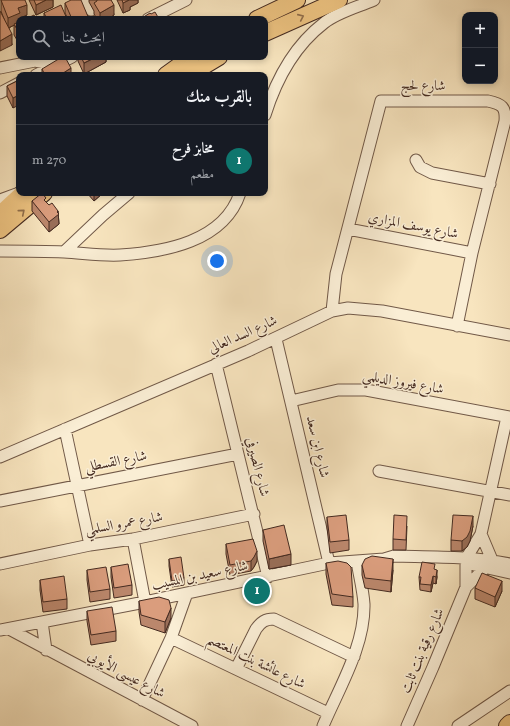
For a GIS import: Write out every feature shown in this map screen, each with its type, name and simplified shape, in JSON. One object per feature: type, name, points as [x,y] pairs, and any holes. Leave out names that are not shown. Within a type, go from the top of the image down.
[{"type":"highway","points":[[263,16],[297,0]]},
{"type":"highway","points":[[268,32],[339,0]]},
{"type":"highway","points":[[170,72],[187,60]]},
{"type":"highway","points":[[194,72],[214,60]]},
{"type":"highway","points":[[0,214],[21,196]]},
{"type":"highway","points":[[0,230],[40,196]]},
{"type":"highway","points":[[507,726],[510,723]]},
{"type":"street","points":[[154,16],[186,0]]},
{"type":"street","points":[[268,107],[278,82],[302,44],[324,23],[374,0]]},
{"type":"street","points":[[42,72],[66,60]]},
{"type":"street","points":[[0,68],[35,61],[56,65]]},
{"type":"street","points":[[0,93],[16,85]]},
{"type":"street","name":"شارع لحج","points":[[332,311],[336,274],[381,101],[488,101],[497,103],[503,107],[506,113],[505,121],[472,253],[457,326]]},
{"type":"street","points":[[416,160],[420,167],[432,173],[490,184]]},
{"type":"street","points":[[0,200],[16,194]]},
{"type":"street","points":[[64,252],[125,196]]},
{"type":"street","points":[[0,251],[119,255],[152,251],[190,242],[199,238],[224,219],[234,208],[239,196]]},
{"type":"street","name":"شارع يوسف المزاري","points":[[348,228],[472,253]]},
{"type":"street","name":"شارع السد العالي","points":[[0,457],[276,339],[332,311],[348,308],[382,311],[510,335]]},
{"type":"street","name":"شارع ابن سعد","points":[[276,339],[329,563]]},
{"type":"street","name":"شارع الصيرفي","points":[[216,364],[254,514],[268,577]]},
{"type":"street","name":"شارع فيروز الديلمي","points":[[291,401],[338,390],[366,390],[508,417]]},
{"type":"street","points":[[466,561],[481,534],[508,417]]},
{"type":"street","points":[[64,429],[72,458],[76,485],[90,545]]},
{"type":"street","name":"شارع القسطلي","points":[[0,501],[238,454]]},
{"type":"street","points":[[379,471],[510,496]]},
{"type":"street","name":"شارع عمرو السلمي","points":[[0,564],[90,545],[133,539],[254,514]]},
{"type":"street","points":[[481,534],[489,563],[510,573]]},
{"type":"street","points":[[133,539],[145,602]]},
{"type":"street","name":"شارع سعيد بن المسيب","points":[[5,630],[268,577],[329,563],[384,559],[394,556],[489,563]]},
{"type":"street","points":[[323,726],[354,657],[363,620],[364,605],[357,561]]},
{"type":"street","name":"شارع رقية بنت ثابت","points":[[466,561],[466,587]]},
{"type":"street","points":[[489,563],[510,564]]},
{"type":"street","name":"شارع رقية بنت ثابت","points":[[407,726],[466,587],[489,563]]},
{"type":"street","points":[[142,700],[171,638],[187,593]]},
{"type":"street","points":[[236,669],[259,624],[268,619],[274,619],[354,657]]},
{"type":"street","points":[[42,622],[46,650]]},
{"type":"street","name":"شارع عيسى الأيوبي","points":[[5,630],[192,726]]},
{"type":"street","name":"شارع عائشة بنت المعتصم","points":[[171,638],[328,714]]},
{"type":"street","points":[[458,726],[510,691]]},
{"type":"building","points":[[1,0],[25,0],[27,5],[18,8],[20,13],[8,18]]},
{"type":"building","points":[[34,0],[46,0],[36,5]]},
{"type":"building","points":[[71,0],[81,0],[88,16],[71,16],[65,3]]},
{"type":"building","points":[[97,0],[111,0],[114,5],[100,13],[94,3]]},
{"type":"building","points":[[122,0],[129,0],[123,3]]},
{"type":"building","points":[[61,5],[66,16],[46,16],[44,13]]},
{"type":"building","points":[[0,11],[12,34],[0,41]]},
{"type":"building","points":[[155,12],[157,16],[145,16],[150,13]]},
{"type":"building","points":[[57,60],[67,60],[71,68],[65,72],[44,72],[42,69]]},
{"type":"building","points":[[82,60],[90,60],[84,63]]},
{"type":"building","points":[[16,82],[16,96],[13,98],[7,86]]},
{"type":"building","points":[[38,196],[44,196],[46,198],[44,200],[49,205],[52,203],[59,214],[49,222],[32,201]]},
{"type":"building","points":[[346,515],[349,540],[330,542],[327,517]]},
{"type":"building","points":[[394,515],[407,516],[406,540],[393,539]]},
{"type":"building","points":[[453,515],[473,516],[470,531],[467,537],[462,541],[451,540]]},
{"type":"building","points":[[284,525],[291,554],[269,559],[263,530]]},
{"type":"building","points":[[253,539],[257,551],[251,561],[230,565],[226,544]]},
{"type":"building","points":[[372,556],[393,559],[391,581],[365,578],[362,565],[365,559]]},
{"type":"building","points":[[181,557],[184,578],[172,581],[169,559]]},
{"type":"building","points":[[338,561],[347,563],[351,567],[353,597],[332,594],[326,563]]},
{"type":"building","points":[[422,562],[435,564],[434,569],[437,570],[436,577],[433,576],[431,585],[420,584],[421,577],[419,577]]},
{"type":"building","points":[[128,564],[132,585],[114,588],[111,567]]},
{"type":"building","points":[[106,567],[110,589],[90,592],[87,570]]},
{"type":"building","points":[[482,573],[502,581],[495,597],[475,588]]},
{"type":"building","points":[[64,576],[67,599],[43,602],[40,580]]},
{"type":"building","points":[[159,597],[169,600],[171,608],[165,622],[141,615],[139,601]]},
{"type":"building","points":[[112,607],[116,631],[91,635],[87,611]]},
{"type":"place","name":"مخابز فرح","points":[[257,591]]}]
